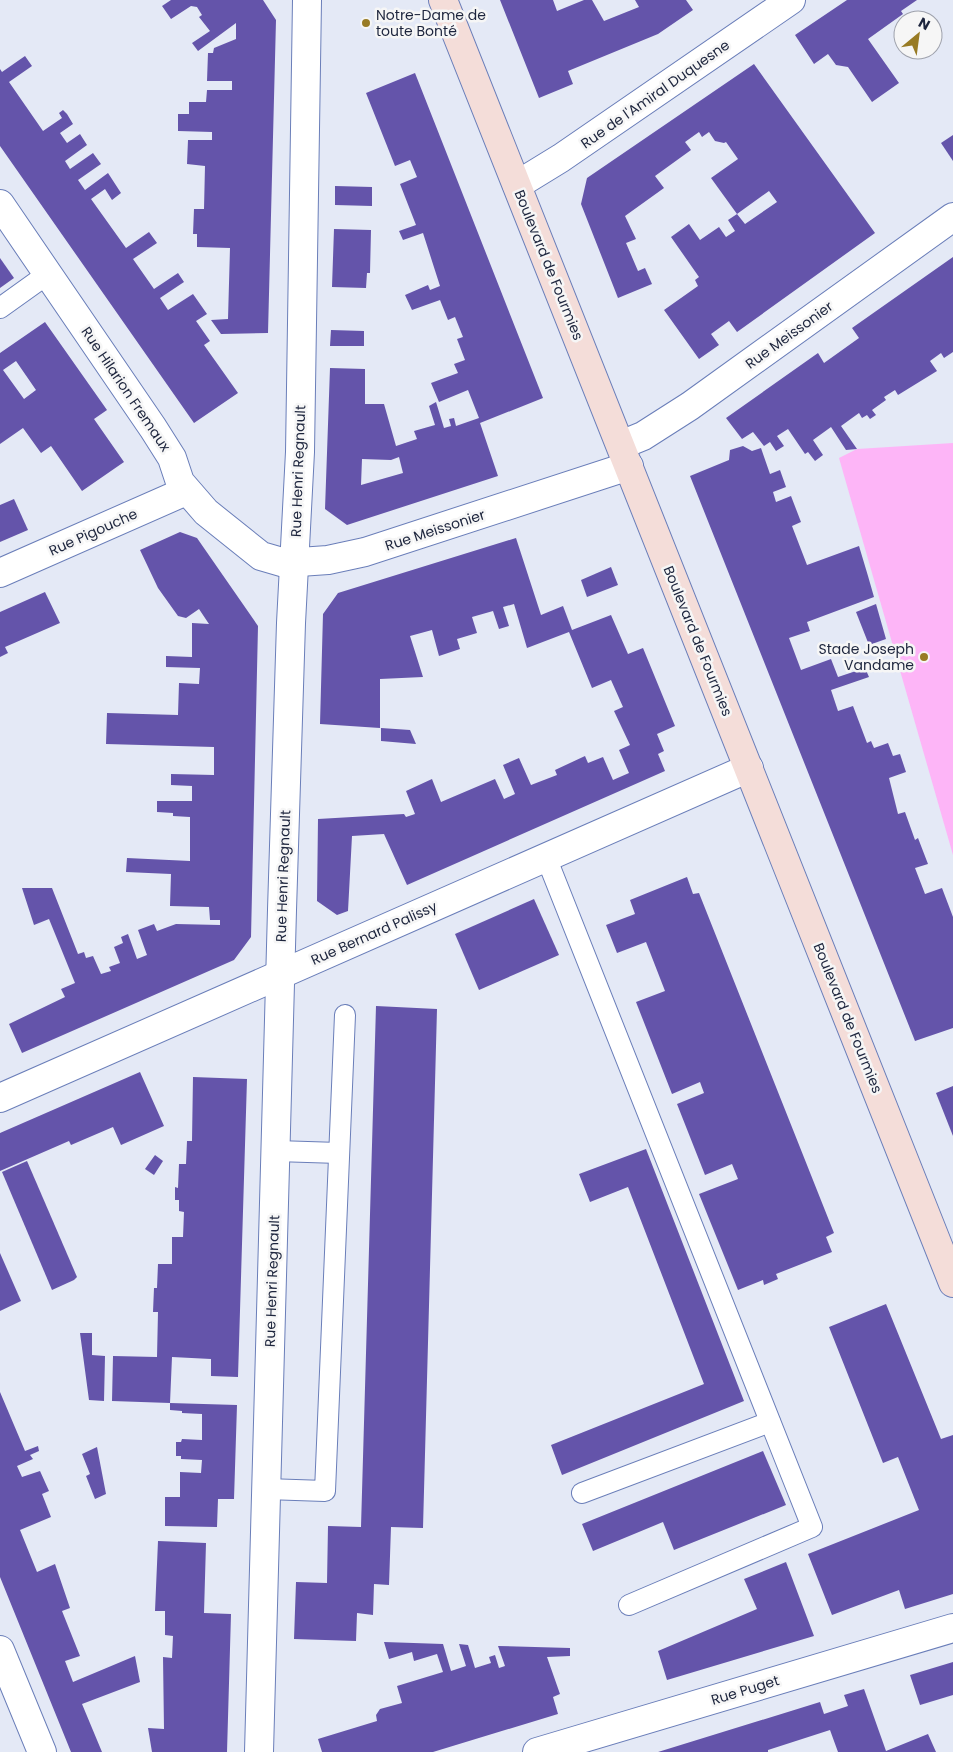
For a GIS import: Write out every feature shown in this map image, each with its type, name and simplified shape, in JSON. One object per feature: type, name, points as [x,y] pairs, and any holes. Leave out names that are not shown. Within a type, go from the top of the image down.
[{"type":"street","name":"Rue Henri Regnault","points":[[259,1752],[280,974],[294,563],[300,452],[307,0]]},
{"type":"street","name":"Boulevard de Fourmies","points":[[443,0],[953,1283]]},
{"type":"street","name":"Rue de l'Amiral Duquesne","points":[[517,185],[561,158],[791,0]]},
{"type":"street","name":"Rue Hilarion Fremaux","points":[[0,204],[49,273],[162,442],[172,458],[176,474],[186,491],[219,523],[262,556],[277,562],[294,563]]},
{"type":"street","name":"Rue Meissonier","points":[[294,563],[328,560],[366,552],[625,456],[643,436],[690,406],[953,217]]},
{"type":"street","name":"Rue Pigouche","points":[[0,573],[186,491]]},
{"type":"street","name":"Rue Bernard Palissy","points":[[0,1098],[749,768]]},
{"type":"street","name":"Rue Puget","points":[[536,1752],[953,1628]]},
{"type":"street","points":[[0,1650],[42,1752]]},
{"type":"lane","points":[[0,308],[49,273]]},
{"type":"lane","points":[[546,858],[812,1528],[629,1605]]},
{"type":"lane","points":[[266,1489],[325,1491],[345,1016]]},
{"type":"lane","points":[[276,1151],[340,1152]]},
{"type":"lane","points":[[582,1493],[770,1422]]},
{"type":"shaded area","name":"Stade Joseph Vandame","points":[[953,443],[953,855],[839,458],[857,449]]},
{"type":"building","points":[[171,0],[263,0],[276,20],[268,333],[221,334],[211,320],[228,319],[230,248],[197,247],[197,234],[193,234],[194,209],[204,209],[205,166],[187,164],[188,140],[212,140],[212,132],[178,131],[178,114],[189,114],[189,102],[206,102],[207,90],[232,90],[232,81],[207,81],[208,53],[213,53],[214,48],[236,39],[236,23],[198,51],[192,43],[210,31],[199,17],[202,15],[197,7],[191,6],[171,19],[162,6]]},
{"type":"building","points":[[500,0],[553,0],[557,11],[584,0],[592,0],[604,21],[639,7],[635,0],[686,0],[693,10],[658,34],[568,71],[573,84],[539,98]]},
{"type":"building","points":[[847,0],[917,0],[902,10],[893,10],[893,21],[868,39],[899,83],[872,102],[848,67],[836,65],[828,54],[814,64],[795,35]]},
{"type":"building","points":[[25,56],[32,66],[9,82],[43,131],[62,118],[59,113],[63,110],[67,114],[73,124],[60,133],[67,143],[80,134],[87,145],[65,161],[70,169],[93,153],[101,164],[78,180],[85,190],[108,173],[121,193],[112,200],[105,189],[91,199],[126,248],[149,232],[157,243],[133,259],[154,289],[178,273],[184,282],[160,298],[168,310],[193,294],[207,314],[196,321],[210,341],[204,345],[238,393],[194,423],[0,146],[0,69],[2,72]]},
{"type":"building","points":[[754,64],[875,233],[737,332],[729,321],[711,334],[719,345],[699,359],[664,310],[698,286],[695,280],[699,277],[671,237],[689,224],[700,240],[719,227],[726,237],[735,231],[728,220],[737,214],[711,178],[738,159],[726,142],[715,141],[709,132],[702,137],[699,132],[685,142],[691,150],[655,176],[664,188],[625,216],[636,239],[626,243],[638,271],[645,268],[652,284],[618,298],[581,204],[587,178]],"holes":[[[769,191],[777,202],[745,224],[737,214]]]},
{"type":"building","points":[[415,73],[543,398],[480,423],[498,476],[347,525],[325,509],[330,368],[365,369],[365,404],[384,404],[396,446],[417,439],[414,431],[435,425],[429,406],[436,402],[444,428],[451,426],[449,419],[454,418],[456,426],[479,418],[468,390],[439,402],[431,383],[458,373],[454,364],[465,360],[457,339],[463,337],[455,317],[448,320],[440,300],[412,310],[405,295],[428,285],[430,290],[440,286],[423,233],[403,240],[399,231],[416,225],[400,184],[417,177],[410,160],[395,166],[366,93]],"holes":[[[399,457],[403,473],[361,485],[362,459],[391,460]]]},
{"type":"building","points":[[953,135],[953,161],[941,143]]},
{"type":"building","points":[[335,186],[372,187],[372,206],[335,205]]},
{"type":"building","points":[[334,229],[371,230],[370,273],[367,273],[366,288],[332,287]]},
{"type":"building","points":[[953,257],[953,352],[944,358],[941,353],[930,361],[937,371],[898,395],[895,390],[884,397],[886,400],[872,410],[876,415],[870,419],[867,415],[862,418],[859,413],[841,426],[857,449],[846,450],[831,427],[813,440],[823,455],[815,461],[808,452],[805,454],[788,429],[777,436],[784,446],[776,451],[770,442],[764,446],[753,432],[742,439],[726,418],[818,353],[824,363],[859,338],[852,328]]},
{"type":"building","points":[[0,258],[14,278],[0,288]]},
{"type":"building","points":[[45,322],[107,410],[94,419],[124,462],[82,491],[51,446],[41,453],[23,428],[0,444],[0,353]],"holes":[[[16,361],[36,390],[24,399],[3,370]]]},
{"type":"building","points":[[331,330],[364,331],[364,346],[330,346]]},
{"type":"building","points":[[743,446],[752,451],[761,448],[770,474],[780,470],[786,487],[773,492],[776,502],[791,496],[801,522],[792,526],[807,565],[859,546],[868,576],[874,597],[807,622],[810,631],[789,638],[801,670],[831,659],[838,677],[865,668],[869,677],[831,690],[838,711],[853,706],[867,743],[871,741],[874,748],[888,743],[893,756],[900,754],[906,772],[889,778],[898,814],[905,812],[915,840],[918,838],[928,864],[915,868],[925,894],[942,888],[953,917],[953,1028],[915,1041],[690,476],[729,460],[730,450]]},
{"type":"building","points":[[14,499],[28,530],[0,542],[0,505]]},
{"type":"building","points":[[180,532],[197,538],[258,626],[251,937],[234,960],[22,1053],[9,1024],[65,997],[61,989],[75,983],[49,919],[34,925],[22,888],[52,888],[78,954],[84,952],[86,958],[93,956],[101,974],[111,971],[109,967],[120,963],[114,947],[123,943],[121,937],[128,934],[137,959],[147,955],[138,930],[154,924],[157,931],[176,924],[220,925],[220,920],[210,920],[209,907],[170,906],[171,874],[126,872],[127,858],[190,861],[190,817],[173,816],[173,813],[157,812],[157,801],[192,801],[192,786],[171,785],[171,774],[214,775],[214,747],[106,744],[107,713],[178,715],[179,683],[199,684],[200,668],[166,667],[166,656],[192,657],[192,623],[209,624],[199,609],[186,618],[178,616],[158,588],[140,550]]},
{"type":"building","points":[[516,538],[541,615],[563,606],[572,630],[611,615],[628,654],[643,648],[675,726],[657,734],[664,751],[658,754],[665,771],[407,885],[384,834],[352,836],[348,911],[337,915],[317,901],[318,819],[404,814],[406,817],[415,814],[406,791],[432,779],[441,802],[495,779],[504,799],[515,794],[503,765],[519,758],[531,785],[557,775],[555,770],[585,756],[588,763],[603,757],[613,780],[629,773],[619,750],[630,745],[614,711],[623,707],[611,680],[592,688],[569,632],[527,648],[514,604],[503,607],[509,626],[499,629],[493,611],[472,617],[477,633],[457,639],[460,649],[439,656],[432,630],[410,636],[423,677],[380,679],[380,728],[320,724],[323,614],[338,593]]},
{"type":"building","points":[[611,567],[618,585],[587,597],[581,580]]},
{"type":"building","points":[[45,592],[60,623],[5,647],[8,653],[0,657],[0,612]]},
{"type":"building","points":[[876,604],[886,639],[869,645],[856,612]]},
{"type":"building","points":[[381,728],[410,730],[416,744],[381,741]]},
{"type":"building","points":[[687,877],[693,894],[699,893],[834,1233],[826,1237],[832,1252],[776,1274],[778,1279],[764,1285],[763,1280],[738,1290],[699,1194],[738,1179],[732,1164],[705,1175],[677,1104],[704,1093],[700,1082],[672,1094],[636,1002],[665,991],[646,942],[617,953],[606,925],[635,914],[630,900]]},
{"type":"building","points":[[534,899],[559,955],[479,990],[455,934]]},
{"type":"building","points":[[376,1006],[437,1009],[423,1528],[391,1527],[389,1585],[374,1584],[373,1615],[357,1613],[356,1641],[294,1639],[296,1582],[327,1583],[328,1526],[361,1527]]},
{"type":"building","points":[[140,1072],[164,1126],[121,1145],[113,1127],[71,1145],[69,1141],[0,1171],[0,1133]]},
{"type":"building","points":[[193,1077],[247,1079],[238,1377],[211,1376],[211,1359],[172,1357],[170,1403],[112,1401],[113,1356],[157,1357],[158,1312],[153,1312],[154,1288],[157,1288],[158,1264],[172,1264],[172,1237],[183,1237],[184,1212],[179,1211],[179,1200],[175,1200],[175,1187],[178,1188],[179,1164],[186,1164],[187,1141],[192,1141]]},
{"type":"building","points":[[953,1086],[953,1136],[936,1093]]},
{"type":"building","points":[[646,1149],[744,1401],[562,1475],[551,1445],[704,1384],[628,1187],[590,1202],[579,1174]]},
{"type":"building","points":[[155,1155],[163,1161],[154,1175],[145,1169]]},
{"type":"building","points":[[27,1161],[77,1277],[52,1290],[2,1172]]},
{"type":"building","points":[[0,1253],[21,1301],[0,1311]]},
{"type":"building","points":[[886,1304],[941,1439],[953,1435],[953,1594],[905,1609],[899,1590],[832,1615],[808,1554],[919,1510],[898,1457],[883,1463],[829,1327]]},
{"type":"building","points":[[80,1333],[92,1333],[92,1355],[105,1356],[104,1401],[89,1400]]},
{"type":"building","points":[[0,1392],[25,1451],[38,1446],[39,1451],[30,1455],[33,1459],[17,1466],[22,1477],[40,1471],[49,1491],[42,1494],[51,1517],[20,1530],[37,1572],[55,1564],[70,1608],[62,1611],[80,1656],[65,1661],[73,1682],[135,1656],[140,1682],[82,1704],[102,1752],[71,1752],[0,1577]]},
{"type":"building","points":[[170,1403],[237,1405],[234,1499],[218,1499],[217,1527],[165,1526],[165,1497],[180,1497],[180,1472],[201,1473],[202,1460],[181,1459],[181,1456],[176,1456],[176,1442],[181,1442],[182,1439],[202,1440],[202,1414],[170,1410]]},
{"type":"building","points":[[97,1447],[106,1494],[95,1499],[86,1476],[90,1474],[82,1454]]},
{"type":"building","points":[[763,1451],[786,1505],[674,1550],[663,1522],[593,1551],[582,1524]]},
{"type":"building","points":[[158,1541],[206,1543],[204,1613],[231,1614],[227,1752],[152,1752],[148,1728],[164,1729],[163,1657],[172,1658],[173,1636],[165,1635],[165,1611],[155,1611]]},
{"type":"building","points":[[786,1562],[814,1636],[667,1680],[658,1651],[757,1609],[744,1579]]},
{"type":"building","points":[[384,1642],[443,1644],[451,1671],[466,1666],[459,1644],[468,1645],[475,1668],[491,1663],[489,1657],[495,1655],[499,1668],[505,1666],[498,1646],[570,1648],[570,1656],[547,1657],[560,1694],[553,1697],[558,1714],[433,1752],[322,1752],[318,1739],[377,1721],[376,1715],[380,1709],[402,1703],[397,1686],[443,1672],[437,1654],[414,1661],[412,1652],[389,1659]]},
{"type":"building","points":[[953,1662],[953,1695],[920,1705],[910,1675]]},
{"type":"building","points":[[864,1689],[886,1751],[928,1734],[936,1752],[838,1752],[830,1730],[768,1750],[768,1752],[658,1752],[820,1702],[824,1714],[848,1706],[844,1695]]},
{"type":"place","name":"Notre-Dame de toute Bonté","points":[[366,23]]},
{"type":"place","name":"Stade Joseph Vandame","points":[[924,657]]}]
